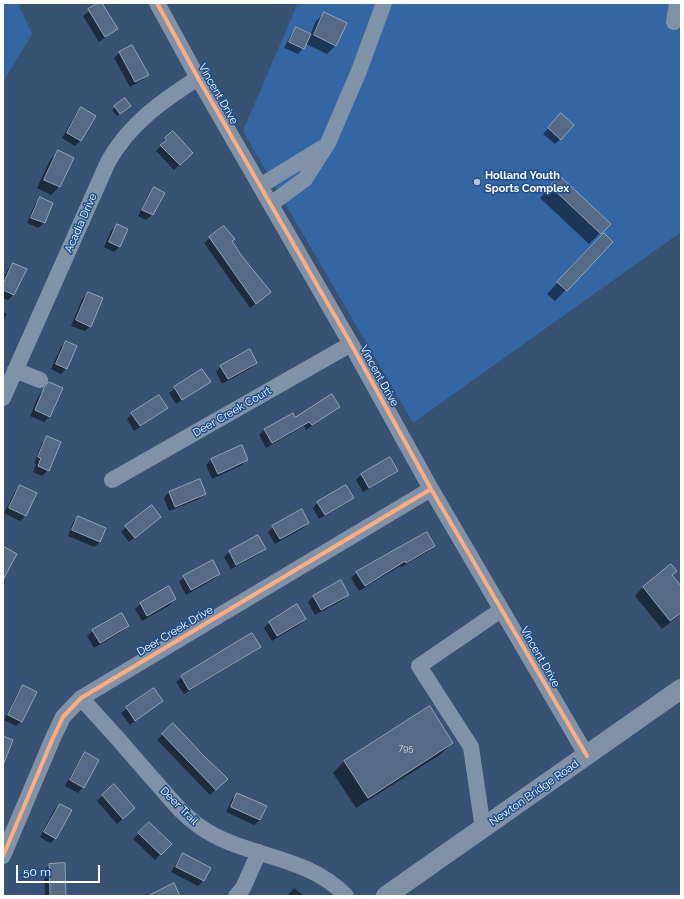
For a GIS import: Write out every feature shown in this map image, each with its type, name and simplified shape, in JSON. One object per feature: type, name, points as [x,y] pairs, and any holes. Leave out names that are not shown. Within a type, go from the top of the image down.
[{"type":"main road","name":"Newton Bridge Road","points":[[386,896],[681,689]]},
{"type":"street","name":"Vincent Drive","points":[[157,3],[198,78],[351,344],[431,489],[587,756]]},
{"type":"street","points":[[271,204],[305,179],[328,143],[359,70],[384,3]]},
{"type":"street","points":[[674,22],[676,3]]},
{"type":"street","name":"Acadia Drive","points":[[3,398],[116,147],[136,123],[154,108],[198,78]]},
{"type":"street","points":[[260,186],[317,153],[328,143]]},
{"type":"street","name":"Deer Creek Court","points":[[112,480],[351,344]]},
{"type":"street","points":[[16,370],[40,380]]},
{"type":"street","name":"Deer Creek Drive","points":[[3,856],[63,717],[81,698],[431,489]]},
{"type":"street","points":[[483,829],[471,747],[419,666],[502,610]]},
{"type":"street","name":"Deer Trail","points":[[81,698],[180,809],[198,826],[217,836],[310,870],[339,888],[346,896]]},
{"type":"street","points":[[236,896],[243,888],[258,852]]},
{"type":"shaded area","points":[[3,3],[18,3],[32,34],[3,82]]},
{"type":"shaded area","name":"Holland Youth Sports Complex","points":[[298,3],[681,3],[681,232],[413,423],[243,131]]},
{"type":"building","points":[[98,3],[102,3],[118,29],[105,37],[88,9]]},
{"type":"building","points":[[324,12],[347,23],[336,46],[314,35]]},
{"type":"building","points":[[296,27],[311,34],[304,49],[289,42]]},
{"type":"building","points":[[132,45],[149,75],[135,82],[119,52]]},
{"type":"building","points":[[125,98],[131,106],[120,114],[114,106]]},
{"type":"building","points":[[81,107],[96,116],[81,141],[67,133]]},
{"type":"building","points":[[561,113],[574,125],[561,140],[548,128]]},
{"type":"building","points":[[173,131],[193,153],[180,165],[160,145],[167,140],[165,138]]},
{"type":"building","points":[[58,150],[74,158],[60,187],[44,180]]},
{"type":"building","points":[[560,176],[611,224],[601,234],[550,186]]},
{"type":"building","points":[[154,187],[165,193],[153,215],[142,210]]},
{"type":"building","points":[[40,197],[53,203],[45,223],[31,218]]},
{"type":"building","points":[[117,224],[128,229],[120,247],[109,242]]},
{"type":"building","points":[[224,226],[235,239],[232,241],[241,255],[271,292],[256,304],[209,237]]},
{"type":"building","points":[[604,233],[613,242],[567,291],[557,282]]},
{"type":"building","points":[[13,263],[27,269],[14,295],[3,290],[3,284]]},
{"type":"building","points":[[88,292],[103,298],[91,327],[76,320]]},
{"type":"building","points":[[66,341],[77,346],[67,369],[56,364]]},
{"type":"building","points":[[250,349],[257,363],[228,379],[220,366]]},
{"type":"building","points":[[202,369],[211,382],[182,400],[174,387]]},
{"type":"building","points":[[49,382],[63,388],[50,417],[35,410],[44,388]]},
{"type":"building","points":[[332,394],[340,407],[312,425],[309,422],[272,443],[264,429],[293,413],[295,417]]},
{"type":"building","points":[[159,395],[168,408],[140,426],[131,413]]},
{"type":"building","points":[[47,436],[61,442],[49,471],[38,466],[41,458],[38,457]]},
{"type":"building","points":[[242,445],[248,460],[218,474],[211,459]]},
{"type":"building","points":[[390,457],[398,471],[369,488],[361,474]]},
{"type":"building","points":[[200,479],[206,494],[175,507],[169,492]]},
{"type":"building","points":[[20,485],[37,493],[26,516],[9,508]]},
{"type":"building","points":[[346,485],[354,498],[325,515],[317,502]]},
{"type":"building","points":[[152,505],[161,517],[135,538],[125,526]]},
{"type":"building","points":[[302,509],[309,523],[280,539],[272,526]]},
{"type":"building","points":[[78,516],[106,528],[100,542],[72,530]]},
{"type":"building","points":[[427,532],[435,546],[406,563],[405,561],[365,586],[356,572]]},
{"type":"building","points":[[258,535],[266,549],[236,565],[229,551]]},
{"type":"building","points":[[3,546],[17,554],[3,580]]},
{"type":"building","points":[[213,560],[220,574],[191,590],[183,576]]},
{"type":"building","points":[[671,564],[677,571],[672,575],[681,586],[681,613],[670,621],[643,587]]},
{"type":"building","points":[[341,580],[349,595],[321,610],[313,596]]},
{"type":"building","points":[[169,586],[176,599],[147,616],[140,603]]},
{"type":"building","points":[[297,604],[306,619],[277,636],[269,622]]},
{"type":"building","points":[[122,613],[129,626],[100,643],[92,630]]},
{"type":"building","points":[[252,633],[261,647],[189,690],[181,676]]},
{"type":"building","points":[[23,685],[37,692],[22,722],[8,715]]},
{"type":"building","points":[[154,688],[163,701],[135,721],[126,707]]},
{"type":"building","points":[[430,706],[453,743],[368,798],[344,761]]},
{"type":"building","points":[[173,723],[228,779],[216,790],[162,734]]},
{"type":"building","points":[[3,736],[13,740],[4,763],[3,763]]},
{"type":"building","points":[[85,752],[99,760],[84,788],[70,780]]},
{"type":"building","points":[[114,784],[135,808],[123,819],[102,795]]},
{"type":"building","points":[[237,793],[267,806],[260,820],[231,807]]},
{"type":"building","points":[[60,804],[72,810],[56,839],[44,832]]},
{"type":"building","points":[[149,822],[172,844],[161,855],[138,833]]},
{"type":"building","points":[[183,853],[211,868],[204,881],[176,867]]},
{"type":"building","points":[[65,863],[66,896],[50,896],[49,864]]},
{"type":"building","points":[[174,883],[180,896],[148,896]]},
{"type":"cycle path","points":[[157,3],[198,78],[351,344],[431,489],[587,756]]},
{"type":"cycle path","points":[[3,856],[63,717],[81,698],[431,489]]},
{"type":"place","name":"Holland Youth Sports Complex","points":[[477,182]]}]
